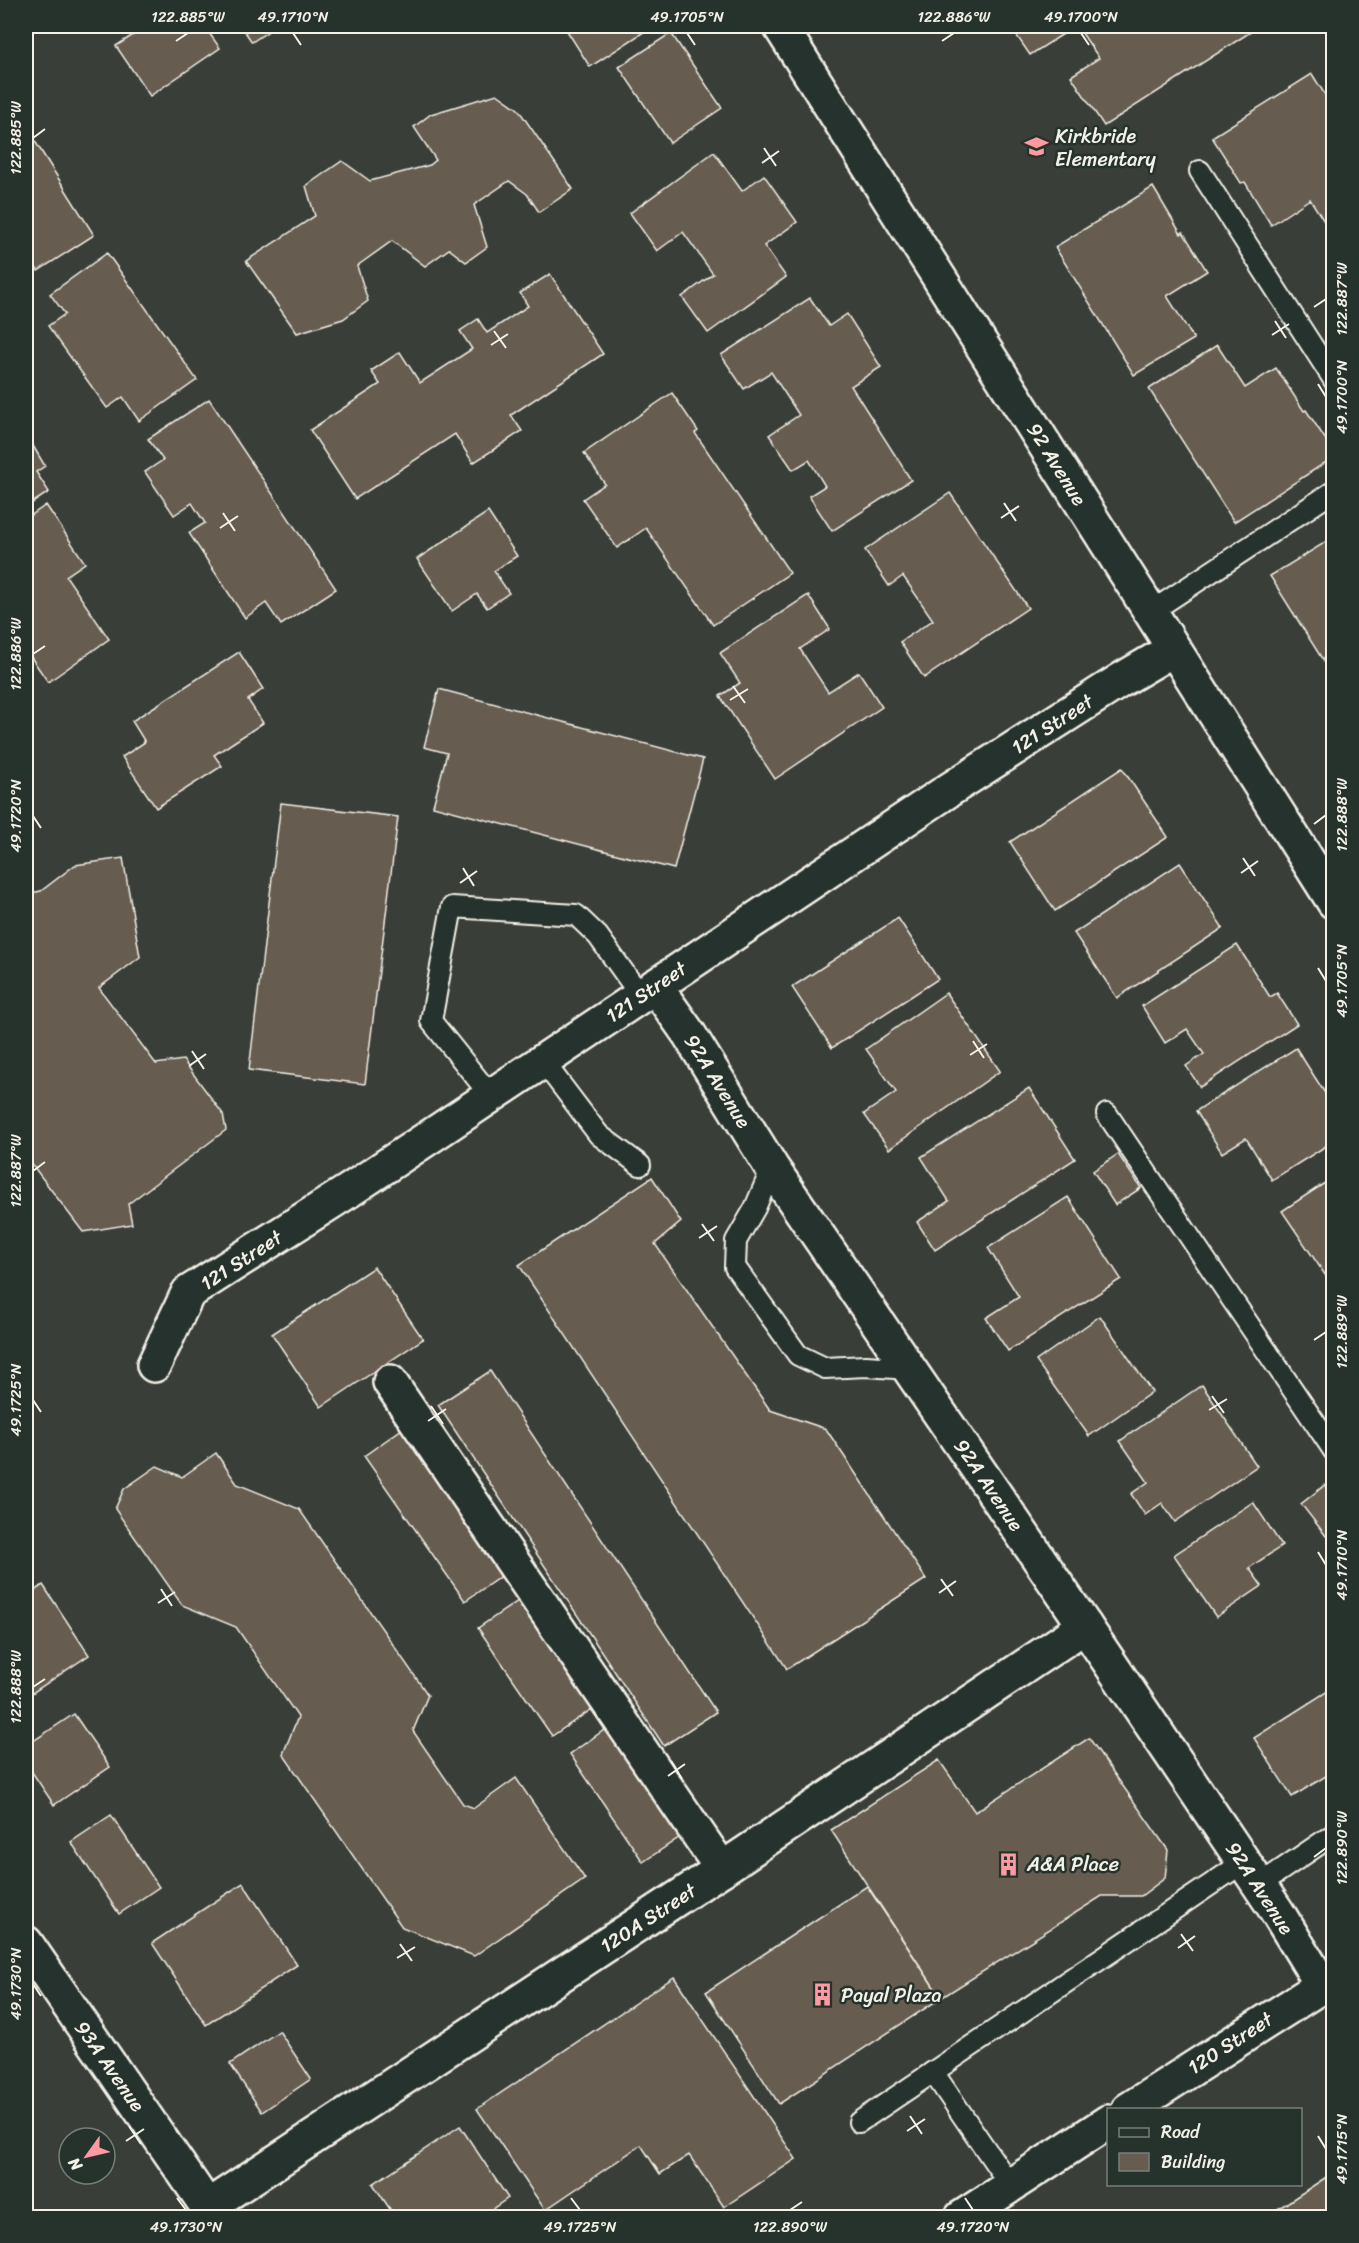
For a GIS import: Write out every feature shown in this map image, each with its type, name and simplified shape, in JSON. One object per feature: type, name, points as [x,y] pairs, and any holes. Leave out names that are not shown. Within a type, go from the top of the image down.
[{"type":"street","name":"92 Avenue","points":[[780,26],[988,353],[1172,650],[1334,902]]},
{"type":"street","name":"121 Street","points":[[154,1365],[188,1293],[491,1096],[949,790],[1111,686],[1172,650]]},
{"type":"street","name":"92A Avenue","points":[[648,991],[689,1034],[772,1168],[1252,1874],[1328,1981]]},
{"type":"street","points":[[390,1383],[722,1869]]},
{"type":"street","name":"120A Street","points":[[211,2212],[1085,1626]]},
{"type":"street","name":"93A Avenue","points":[[26,1943],[211,2212]]},
{"type":"street","name":"120 Street","points":[[1130,2108],[1328,1981]]},
{"type":"street","points":[[961,2217],[1107,2123]]},
{"type":"lane","points":[[1200,171],[1334,380]]},
{"type":"lane","points":[[1149,613],[1334,491]]},
{"type":"lane","points":[[491,1096],[431,1021],[452,908],[576,915],[648,991]]},
{"type":"lane","points":[[543,1061],[599,1136],[640,1165]]},
{"type":"lane","points":[[1107,1114],[1334,1451]]},
{"type":"lane","points":[[772,1168],[755,1208],[736,1241],[735,1267],[798,1355],[825,1368],[866,1365],[909,1369]]},
{"type":"lane","points":[[859,2122],[933,2072],[1252,1874],[1334,1834]]},
{"type":"lane","points":[[933,2072],[1010,2185]]},
{"type":"building","points":[[147,26],[204,26],[220,48],[150,96],[116,46]]},
{"type":"building","points":[[241,26],[276,26],[252,42]]},
{"type":"building","points":[[564,26],[653,26],[590,67]]},
{"type":"building","points":[[1010,26],[1076,26],[1030,55]]},
{"type":"building","name":"Kirkbride Elementary","points":[[1077,26],[1260,26],[1104,126],[1071,76],[1099,58]]},
{"type":"building","points":[[671,33],[722,108],[670,143],[619,67]]},
{"type":"building","points":[[1312,74],[1334,109],[1334,237],[1310,199],[1271,225],[1245,182],[1241,183],[1212,137]]},
{"type":"building","points":[[497,94],[518,109],[573,189],[539,212],[527,194],[509,181],[474,205],[487,247],[466,262],[449,249],[425,266],[392,241],[357,266],[368,301],[343,319],[297,333],[246,261],[315,216],[306,186],[342,161],[370,181],[430,165],[436,160],[414,127],[431,114]]},
{"type":"building","points":[[26,127],[94,235],[38,271],[26,252]]},
{"type":"building","points":[[714,152],[742,191],[764,175],[797,222],[764,246],[786,277],[708,333],[682,297],[713,274],[683,232],[657,251],[630,213]]},
{"type":"building","points":[[1153,187],[1181,234],[1183,232],[1207,271],[1167,296],[1194,339],[1134,375],[1055,247]]},
{"type":"building","points":[[107,253],[197,380],[139,421],[123,397],[107,408],[48,326],[65,314],[50,294]]},
{"type":"building","points":[[550,274],[603,354],[511,415],[522,431],[473,463],[455,434],[355,499],[310,430],[380,384],[371,371],[400,352],[420,383],[472,349],[460,331],[478,319],[487,333],[528,306],[520,293]]},
{"type":"building","points":[[810,298],[829,326],[847,314],[881,367],[851,386],[911,480],[832,531],[809,496],[825,486],[809,460],[793,470],[769,435],[799,415],[771,372],[744,389],[721,355]]},
{"type":"building","points":[[1217,345],[1245,388],[1276,368],[1334,452],[1334,457],[1234,522],[1149,389]]},
{"type":"building","points":[[672,393],[698,431],[695,433],[790,573],[713,625],[646,528],[617,548],[583,499],[605,484],[584,453]]},
{"type":"building","points":[[209,399],[336,589],[281,625],[266,603],[245,618],[189,533],[205,523],[192,503],[174,515],[145,472],[163,460],[148,439]]},
{"type":"building","points":[[26,434],[45,466],[36,472],[49,492],[26,507]]},
{"type":"building","points":[[950,493],[1028,608],[924,678],[900,642],[933,620],[903,576],[889,586],[865,550]]},
{"type":"building","points":[[46,505],[85,563],[66,576],[109,639],[48,682],[26,650],[26,519]]},
{"type":"building","points":[[488,512],[517,556],[494,571],[509,593],[487,608],[477,594],[452,611],[417,559]]},
{"type":"building","points":[[1334,537],[1334,678],[1270,576]]},
{"type":"building","points":[[808,595],[830,629],[800,649],[828,692],[859,672],[882,707],[775,779],[720,696],[740,683],[720,653]]},
{"type":"building","points":[[239,652],[263,689],[248,700],[263,723],[214,755],[222,766],[156,808],[122,757],[145,742],[132,721]]},
{"type":"building","points":[[439,689],[703,759],[674,869],[433,806],[447,753],[424,747]]},
{"type":"building","points":[[1122,768],[1168,837],[1055,911],[1010,842]]},
{"type":"building","points":[[281,803],[398,817],[365,1084],[249,1070]]},
{"type":"building","points":[[123,858],[140,957],[99,988],[156,1064],[183,1060],[223,1114],[226,1130],[128,1204],[132,1224],[83,1232],[30,1162],[26,1132],[26,894],[41,891],[75,865]]},
{"type":"building","points":[[1180,863],[1223,928],[1117,998],[1074,933]]},
{"type":"building","points":[[898,918],[938,979],[832,1048],[792,987]]},
{"type":"building","points":[[1237,945],[1270,997],[1277,993],[1297,1024],[1200,1087],[1186,1066],[1204,1054],[1187,1029],[1165,1043],[1142,1006]]},
{"type":"building","points":[[946,993],[1000,1071],[889,1149],[864,1114],[896,1092],[866,1049]]},
{"type":"building","points":[[1296,1048],[1334,1107],[1334,1141],[1272,1180],[1246,1138],[1222,1153],[1196,1111]]},
{"type":"building","points":[[1029,1088],[1075,1159],[935,1250],[917,1222],[949,1201],[921,1157]]},
{"type":"building","points":[[1118,1154],[1141,1188],[1115,1205],[1093,1171]]},
{"type":"building","points":[[652,1177],[681,1222],[655,1244],[770,1410],[826,1429],[926,1579],[787,1669],[519,1265]]},
{"type":"building","points":[[1334,1177],[1334,1283],[1332,1285],[1282,1211]]},
{"type":"building","points":[[1068,1197],[1121,1279],[1008,1351],[986,1318],[1019,1297],[988,1248]]},
{"type":"building","points":[[374,1267],[423,1339],[321,1407],[272,1334]]},
{"type":"building","points":[[1100,1316],[1152,1392],[1089,1436],[1036,1361]]},
{"type":"building","points":[[490,1371],[716,1712],[664,1746],[438,1405]]},
{"type":"building","points":[[1202,1385],[1257,1466],[1175,1522],[1162,1503],[1145,1515],[1131,1494],[1148,1482],[1120,1441]]},
{"type":"building","points":[[402,1429],[504,1574],[465,1601],[364,1456]]},
{"type":"building","points":[[216,1453],[237,1484],[299,1509],[428,1695],[413,1731],[463,1804],[474,1808],[516,1778],[585,1879],[474,1956],[402,1927],[283,1754],[298,1717],[236,1627],[182,1605],[115,1509],[124,1489],[157,1466],[182,1477]]},
{"type":"building","points":[[1325,1485],[1334,1496],[1334,1531],[1326,1536],[1301,1504]]},
{"type":"building","points":[[1253,1502],[1282,1546],[1249,1568],[1262,1586],[1216,1617],[1174,1555]]},
{"type":"building","points":[[43,1585],[89,1655],[26,1697],[26,1597]]},
{"type":"building","points":[[518,1601],[592,1709],[552,1736],[478,1628]]},
{"type":"building","points":[[1334,1687],[1334,1771],[1292,1797],[1254,1738]]},
{"type":"building","points":[[74,1714],[110,1767],[54,1805],[26,1763],[26,1746]]},
{"type":"building","points":[[607,1728],[680,1837],[643,1862],[570,1754]]},
{"type":"building","name":"A&A Place","points":[[1089,1738],[1168,1850],[1165,1878],[1141,1896],[1102,1896],[941,1998],[831,1830],[939,1760],[975,1812]]},
{"type":"building","points":[[111,1815],[159,1887],[119,1914],[71,1842]]},
{"type":"building","points":[[243,1883],[297,1965],[206,2025],[152,1943]]},
{"type":"building","name":"Payal Plaza","points":[[867,1886],[941,1998],[779,2104],[706,1992]]},
{"type":"building","points":[[674,1977],[796,2159],[724,2207],[689,2155],[660,2174],[641,2145],[545,2210],[477,2109]]},
{"type":"building","points":[[279,2031],[311,2079],[262,2112],[230,2064]]},
{"type":"building","points":[[460,2126],[508,2198],[479,2218],[396,2218],[373,2184]]},
{"type":"building","points":[[1334,2172],[1334,2218],[1264,2218]]},
{"type":"place","name":"Kirkbride Elementary","points":[[1037,147]]},
{"type":"place","name":"A&A Place","points":[[1009,1864]]},
{"type":"place","name":"Payal Plaza","points":[[823,1995]]}]
